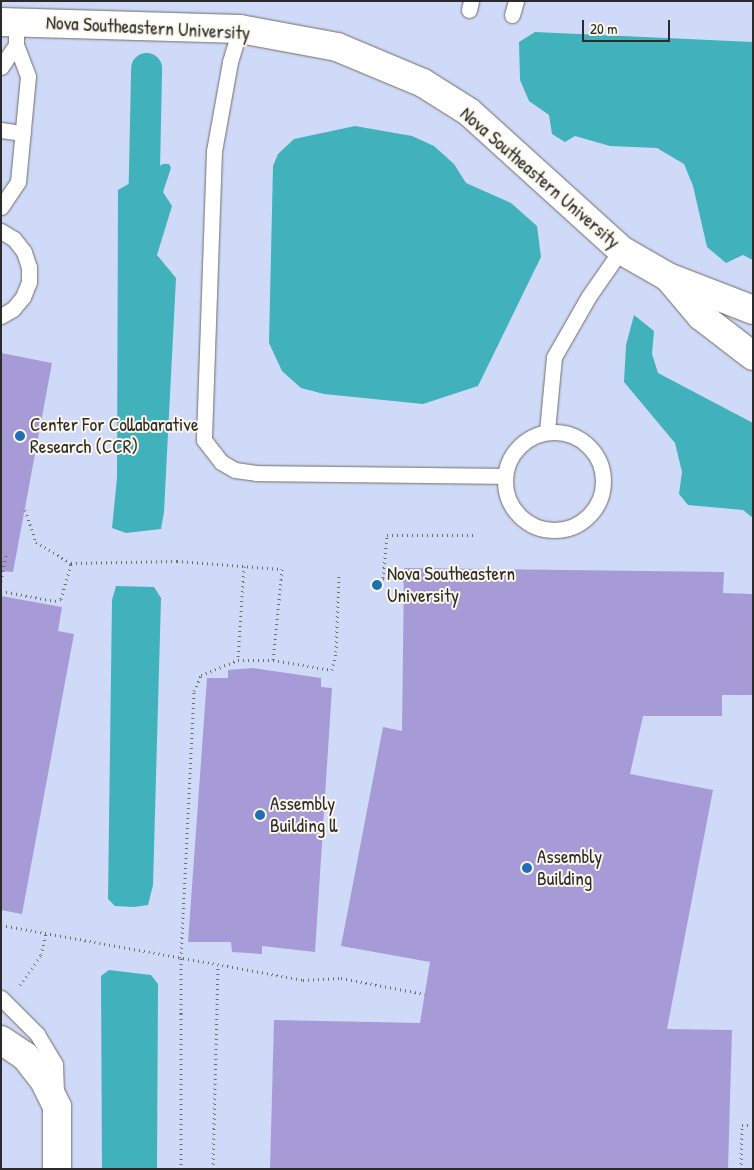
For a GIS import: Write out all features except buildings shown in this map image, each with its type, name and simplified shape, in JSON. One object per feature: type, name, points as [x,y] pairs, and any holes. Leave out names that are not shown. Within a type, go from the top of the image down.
[{"type":"street","name":"Nova Southeastern University","points":[[12,23],[240,29],[337,47],[424,83],[469,112],[621,250],[668,277],[753,310]]},
{"type":"street","name":"Nova Southeastern University","points":[[668,277],[701,316],[753,356]]},
{"type":"street","points":[[1,1040],[25,1056],[44,1080],[57,1107],[57,1169]]},
{"type":"lane","points":[[1,66],[12,23]]},
{"type":"lane","points":[[1,208],[18,182],[28,76],[12,23]]},
{"type":"lane","points":[[240,29],[230,62],[214,151],[204,440],[221,462],[236,470],[256,473],[504,476]]},
{"type":"lane","points":[[1,130],[23,133]]},
{"type":"lane","points":[[1,231],[14,239],[24,252],[29,267],[29,282],[23,297],[13,309],[1,316]]},
{"type":"lane","points":[[546,431],[554,357],[589,296],[621,250]]},
{"type":"lane","points":[[546,431],[563,432],[578,437],[596,454],[604,477],[595,508],[584,520],[569,528],[553,530],[537,527],[522,519],[512,507],[505,492],[504,476],[508,460],[518,446],[531,436],[546,431]]},
{"type":"lane","points":[[1,998],[37,1034],[55,1064],[57,1107]]},
{"type":"path","points":[[25,510],[36,542],[71,564],[177,561],[282,569],[274,660]]},
{"type":"path","points":[[404,580],[383,578],[387,535],[473,535]]},
{"type":"path","points":[[1,581],[6,555]]},
{"type":"path","points":[[1,591],[55,601],[61,599],[71,564]]},
{"type":"path","points":[[238,660],[244,566]]},
{"type":"path","points":[[181,1169],[181,958],[195,681],[211,669],[238,660],[274,660],[332,670],[336,652],[339,574]]},
{"type":"path","points":[[1,925],[303,980],[341,978],[424,994]]},
{"type":"path","points":[[18,989],[41,955],[46,933]]},
{"type":"path","points":[[213,1169],[218,964]]},
{"type":"path","points":[[741,1169],[742,1125],[753,1125]]},
{"type":"shaded area","name":"Nova Southeastern University","points":[[1,1],[753,1],[753,1169],[1,1169]]},
{"type":"water","points":[[535,32],[753,42],[753,260],[743,255],[726,263],[707,247],[693,186],[684,164],[657,148],[610,146],[575,136],[565,142],[552,134],[549,115],[529,101],[520,80],[519,42]]},
{"type":"water","points":[[355,126],[412,136],[434,146],[454,164],[466,183],[511,203],[537,226],[541,257],[478,386],[423,404],[324,394],[301,388],[282,371],[269,343],[273,166],[278,154],[294,139]]},
{"type":"water","points":[[163,164],[169,164],[171,168],[163,192],[172,206],[157,255],[176,278],[164,512],[161,529],[126,533],[112,528],[117,478],[118,190]]},
{"type":"water","points":[[634,315],[654,331],[652,354],[658,373],[753,423],[753,518],[743,510],[688,505],[679,494],[682,472],[675,443],[624,382],[626,345]]},
{"type":"water","points":[[116,586],[154,587],[161,598],[153,885],[148,905],[134,907],[115,906],[108,899],[112,600]]},
{"type":"water","points":[[109,970],[151,975],[158,984],[157,1169],[102,1169],[101,976]]},
{"type":"waterway","points":[[143,217],[146,68]]},
{"type":"place","name":"Center For Collabarative Research (CCR)","points":[[20,436]]},
{"type":"place","name":"Nova Southeastern University","points":[[377,585]]},
{"type":"place","name":"Assembly Building ll","points":[[260,815]]},
{"type":"place","name":"Assembly Building","points":[[527,868]]}]
